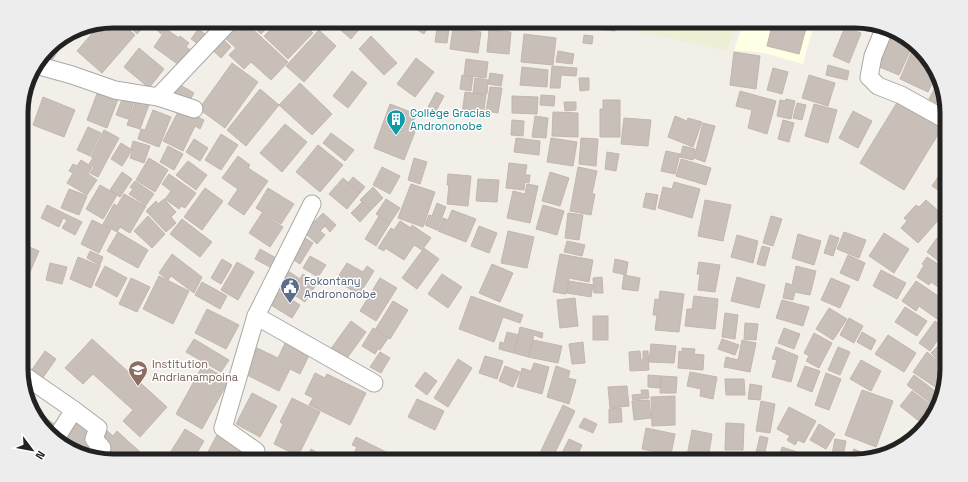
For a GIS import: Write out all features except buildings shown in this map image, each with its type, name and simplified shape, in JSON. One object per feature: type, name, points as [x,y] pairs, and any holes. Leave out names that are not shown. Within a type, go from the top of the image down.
[{"type":"street","points":[[158,98],[223,28]]},
{"type":"street","points":[[882,33],[873,56],[870,77],[878,86],[902,95],[940,117]]},
{"type":"street","points":[[42,67],[115,90],[158,98],[194,109]]},
{"type":"street","points":[[254,454],[256,451],[223,428],[256,316],[312,204]]},
{"type":"street","points":[[256,316],[374,383]]},
{"type":"street","points":[[29,379],[98,428],[94,439],[102,448],[97,452]]},
{"type":"street","points":[[59,434],[74,410]]},
{"type":"shaded area","points":[[633,28],[735,28],[727,51],[633,31]]},
{"type":"shaded area","points":[[742,28],[813,28],[803,64],[764,53],[734,50]]},
{"type":"place","name":"Collège Gracias Andrononobe","points":[[396,136]]},
{"type":"place","name":"Fokontany Andrononobe","points":[[290,304]]},
{"type":"place","name":"Institution Andrianampoina","points":[[138,387]]}]
